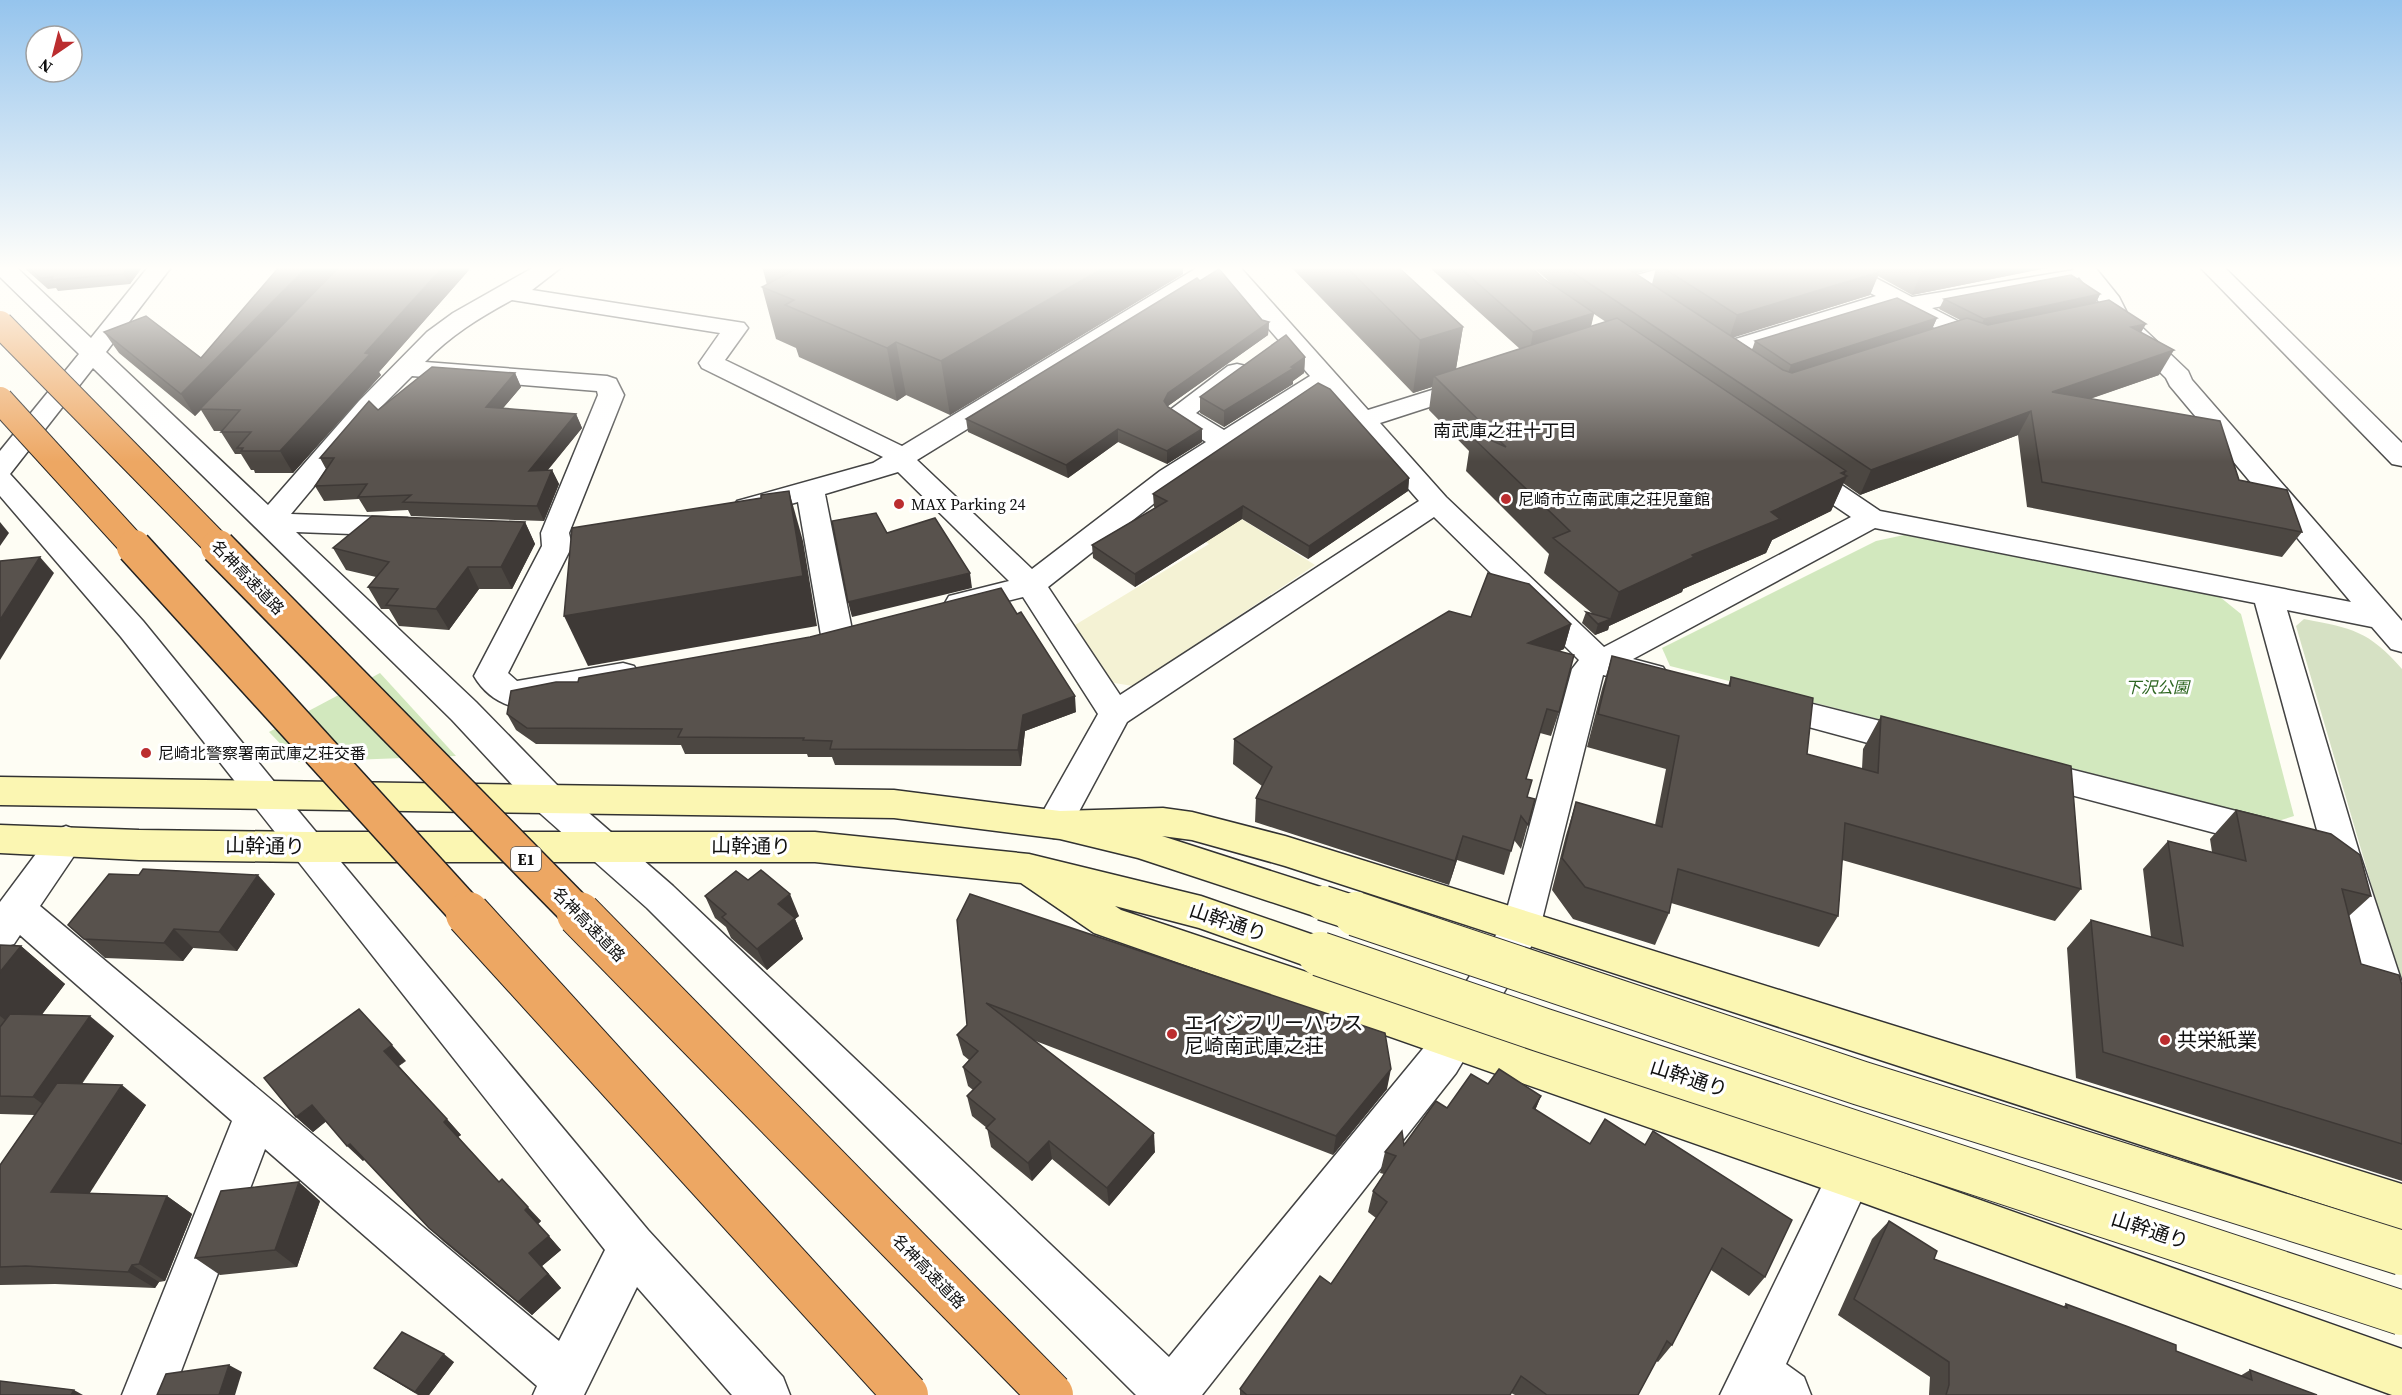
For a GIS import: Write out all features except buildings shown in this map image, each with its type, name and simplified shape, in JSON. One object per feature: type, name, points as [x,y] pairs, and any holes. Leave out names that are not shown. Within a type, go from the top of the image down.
[{"type":"highway","name":"名神高速道路","points":[[7,331],[1051,1395]]},
{"type":"highway","points":[[0,400],[906,1395]]},
{"type":"street","points":[[80,331],[195,434],[269,522],[464,711],[546,797],[599,846],[660,897],[1171,1395],[1441,1059],[1521,927],[1587,669],[1871,518]]},
{"type":"street","points":[[0,469],[110,331]]},
{"type":"street","points":[[269,522],[368,406],[444,331]]},
{"type":"street","points":[[734,331],[711,363],[873,440],[902,460],[1031,585],[1115,714]]},
{"type":"street","points":[[719,513],[810,491],[883,469],[902,460],[1111,331]]},
{"type":"street","points":[[1263,331],[1272,346],[1325,377],[1436,503],[1599,661],[1679,682]]},
{"type":"street","points":[[1755,369],[1716,344],[1772,331]]},
{"type":"street","points":[[1957,331],[1976,340],[2010,332]]},
{"type":"street","points":[[1925,341],[1957,331]]},
{"type":"street","points":[[2132,331],[2179,376],[2179,381],[2193,398],[2402,641]]},
{"type":"street","points":[[2275,331],[2402,458]]},
{"type":"street","points":[[1223,441],[1179,413],[1272,346]]},
{"type":"street","points":[[404,368],[607,384],[612,395],[555,538],[490,676],[512,694],[651,669]]},
{"type":"street","points":[[928,611],[1031,585],[1170,477],[1325,377]]},
{"type":"street","points":[[1363,420],[1496,378]]},
{"type":"street","points":[[1785,459],[1871,518],[2382,618]]},
{"type":"street","points":[[0,479],[132,629],[263,794],[632,1246],[765,1395]]},
{"type":"street","points":[[810,491],[837,634]]},
{"type":"street","points":[[1057,824],[1115,714],[1436,503]]},
{"type":"street","points":[[269,522],[436,528]]},
{"type":"street","points":[[2268,596],[2341,852],[2402,1047]]},
{"type":"street","points":[[464,711],[500,685]]},
{"type":"street","points":[[1736,696],[1942,749]]},
{"type":"street","points":[[1999,764],[2341,852]]},
{"type":"street","points":[[0,791],[546,797],[894,804],[1057,824],[1148,846],[1860,1083],[2402,1253]]},
{"type":"street","points":[[1057,824],[1163,822],[1191,826],[1285,851],[2402,1207]]},
{"type":"street","name":"山幹通り","points":[[0,839],[139,845],[308,847],[717,844],[815,847],[1029,869],[1201,912],[1542,1030],[2402,1313]]},
{"type":"street","points":[[66,841],[8,920],[256,1115],[562,1387],[632,1246]]},
{"type":"street","points":[[1029,869],[1108,922],[1850,1176],[2402,1374]]},
{"type":"street","points":[[147,1395],[256,1115]]},
{"type":"street","points":[[1762,1388],[1850,1176]]},
{"type":"shaded area","points":[[1224,508],[1315,565],[1133,686],[1108,682],[1075,625],[1209,544],[1189,531]]},
{"type":"green space","name":"下沢公園","points":[[1904,535],[2220,597],[2241,614],[2294,816],[2278,821],[1670,666],[1662,648],[1876,541]]},
{"type":"green space","points":[[2304,619],[2335,625],[2359,633],[2380,646],[2402,669],[2402,990],[2296,626]]},
{"type":"green space","points":[[380,673],[456,756],[298,762],[269,732]]},
{"type":"place","name":"尼崎市立南武庫之荘児童館","points":[[1506,499]]},
{"type":"place","name":"MAX Parking 24","points":[[899,504]]},
{"type":"place","name":"尼崎北警察署南武庫之荘交番","points":[[146,753]]},
{"type":"place","name":"エイジフリーハウス 尼崎南武庫之荘","points":[[1172,1034]]},
{"type":"place","name":"共栄紙業","points":[[2165,1040]]},
{"type":"district","name":"南武庫之荘十丁目","points":[[1505,430]]}]
